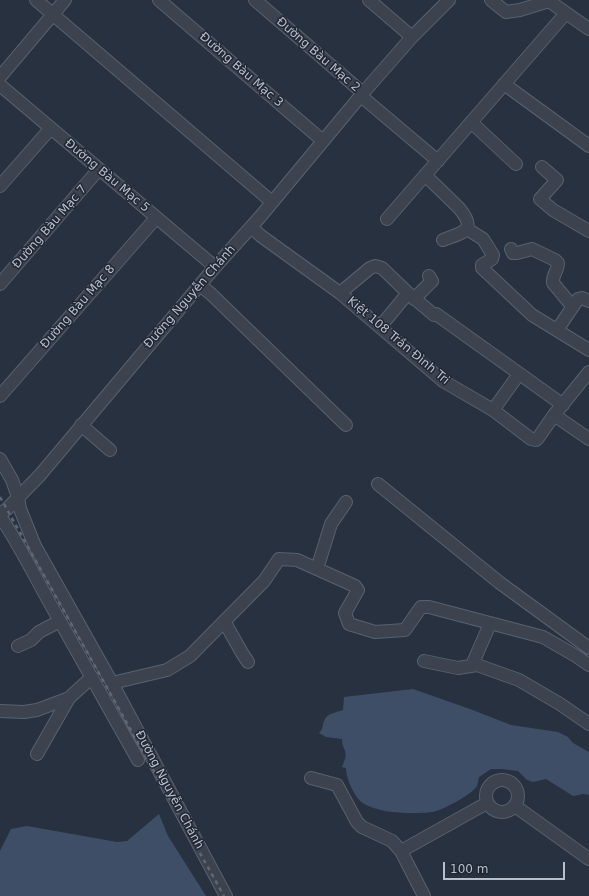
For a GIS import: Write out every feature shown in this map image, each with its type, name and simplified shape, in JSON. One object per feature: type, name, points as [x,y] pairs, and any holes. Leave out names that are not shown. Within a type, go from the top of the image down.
[{"type":"street","points":[[36,0],[272,202]]},
{"type":"street","points":[[0,77],[65,0]]},
{"type":"street","name":"Đường Bàu Mạc 3","points":[[159,0],[323,141]]},
{"type":"street","name":"Đường Bàu Mạc 2","points":[[255,0],[362,95]]},
{"type":"street","points":[[369,0],[412,37]]},
{"type":"street","name":"Đường Nguyễn Chánh","points":[[138,760],[14,537],[0,515],[40,475],[362,95],[412,37],[449,0]]},
{"type":"street","points":[[491,0],[506,12],[520,10],[550,1],[589,29]]},
{"type":"street","points":[[387,219],[566,13]]},
{"type":"street","points":[[504,84],[589,146]]},
{"type":"street","name":"Đường Bàu Mạc 5","points":[[0,86],[215,267]]},
{"type":"street","points":[[362,95],[438,161]]},
{"type":"street","points":[[471,122],[516,164]]},
{"type":"street","points":[[0,186],[51,128]]},
{"type":"street","points":[[542,167],[557,180],[540,199],[553,210],[589,231]]},
{"type":"street","name":"Đường Bàu Mạc 7","points":[[0,284],[99,170]]},
{"type":"street","points":[[425,175],[446,194],[464,214],[468,224],[467,229],[464,232],[443,240]]},
{"type":"street","name":"Đường Bàu Mạc 8","points":[[0,396],[156,218]]},
{"type":"street","name":"Kiệt 108 Trần Đình Tri","points":[[251,227],[261,236],[340,293],[443,381],[493,410],[531,439],[536,440],[589,372]]},
{"type":"street","points":[[467,229],[483,239],[493,255],[492,259],[482,265],[482,268],[532,315],[589,350]]},
{"type":"street","points":[[511,249],[513,252],[517,253],[532,249],[555,260],[558,263],[558,267],[553,275],[553,283],[572,306]]},
{"type":"street","points":[[340,293],[370,268],[375,266],[382,268],[411,296],[434,315],[436,314],[563,405]]},
{"type":"street","points":[[380,327],[411,296],[432,281],[429,276]]},
{"type":"street","points":[[200,285],[346,425]]},
{"type":"street","points":[[557,330],[578,298],[589,301]]},
{"type":"street","points":[[493,410],[519,374]]},
{"type":"street","points":[[554,415],[589,439]]},
{"type":"street","points":[[81,425],[110,450]]},
{"type":"street","points":[[0,459],[12,480],[18,496]]},
{"type":"street","points":[[378,484],[500,583],[589,648]]},
{"type":"street","name":"Đường Nguyễn Chánh","points":[[18,496],[20,509],[35,546],[112,683],[226,896]]},
{"type":"street","points":[[317,569],[331,524],[346,502]]},
{"type":"street","points":[[112,683],[167,670],[190,656],[264,581],[279,559],[297,560],[346,581],[354,586],[358,590],[345,613],[349,624],[375,632],[405,630],[421,607],[429,607],[543,637],[589,665]]},
{"type":"street","points":[[18,646],[31,640],[39,632],[60,621]]},
{"type":"street","points":[[224,621],[248,662]]},
{"type":"street","points":[[472,665],[490,624]]},
{"type":"street","points":[[424,661],[458,668],[477,665],[519,680],[560,704],[589,724]]},
{"type":"street","points":[[37,754],[69,698],[92,677]]},
{"type":"street","points":[[0,712],[24,712],[36,710],[69,698]]},
{"type":"street","points":[[311,778],[337,785],[357,822],[392,841],[401,851],[424,896]]},
{"type":"street","points":[[500,779],[509,781],[516,788],[518,797],[515,806],[508,811],[498,812],[490,808],[485,800],[486,790],[491,783],[500,779]]},
{"type":"street","points":[[401,851],[487,803]]},
{"type":"street","points":[[515,806],[589,859]]},
{"type":"water","points":[[413,689],[511,725],[558,732],[568,737],[573,743],[589,752],[589,795],[583,794],[573,796],[546,779],[533,782],[527,780],[518,771],[491,769],[479,777],[477,786],[470,793],[456,802],[436,811],[416,813],[387,811],[370,807],[363,803],[351,787],[347,777],[346,768],[342,767],[346,755],[342,744],[342,739],[326,737],[319,733],[322,729],[325,718],[343,710],[344,697]]},
{"type":"water","points":[[159,814],[168,836],[206,896],[0,896],[0,851],[11,829],[27,826],[117,842],[127,841]]},
{"type":"railway","points":[[0,497],[224,896]]}]
